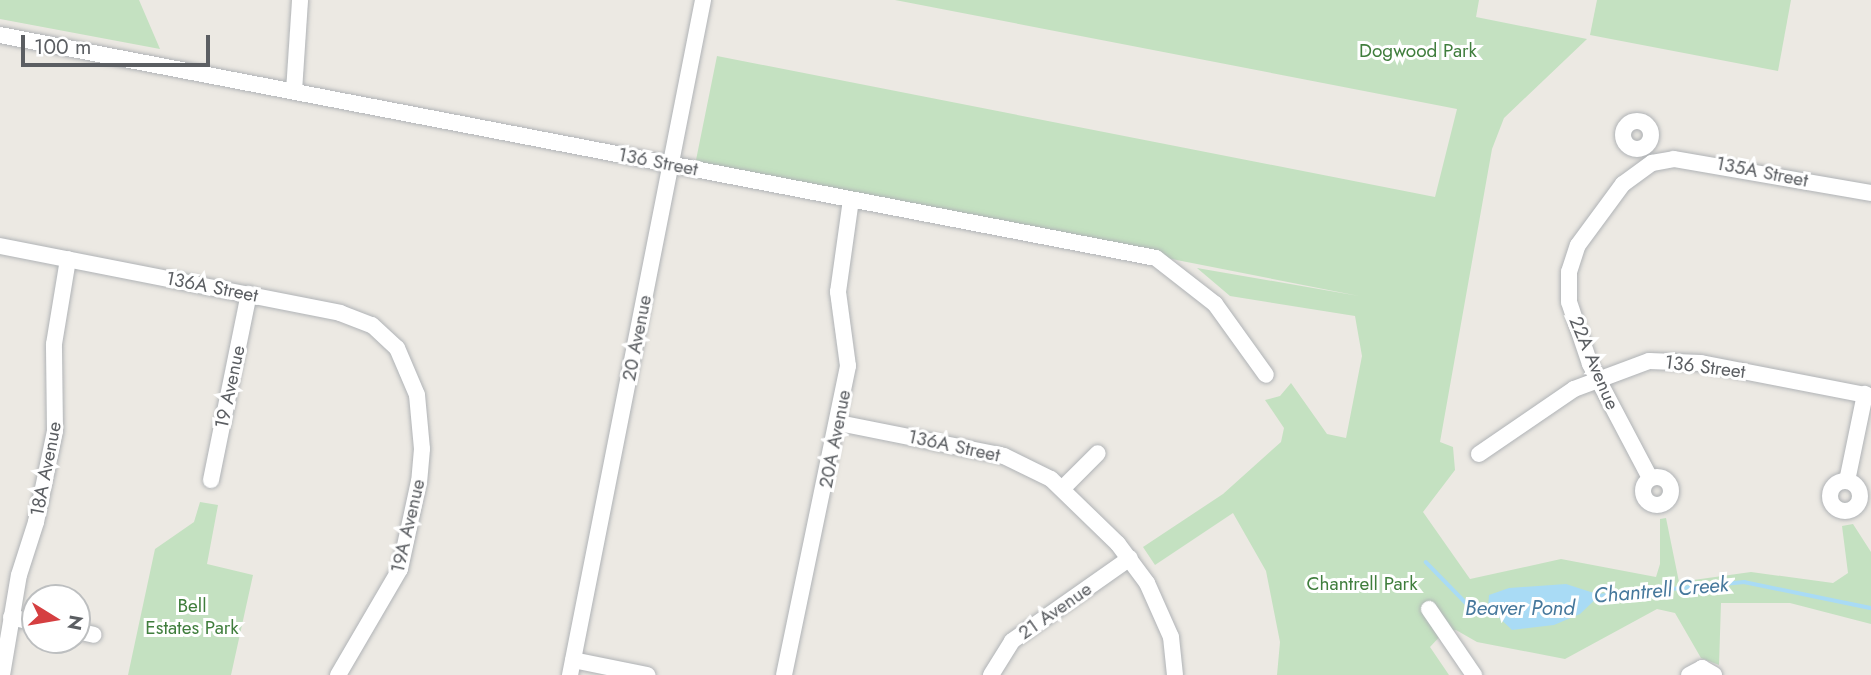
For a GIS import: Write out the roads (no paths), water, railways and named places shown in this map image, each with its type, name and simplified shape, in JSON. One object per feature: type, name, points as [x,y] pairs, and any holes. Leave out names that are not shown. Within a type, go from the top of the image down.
[{"type":"street","points":[[294,92],[300,0]]},
{"type":"street","name":"20 Avenue","points":[[572,668],[703,0]]},
{"type":"street","name":"136 Street","points":[[0,35],[1156,258],[1215,304],[1265,375]]},
{"type":"street","points":[[1645,147],[1652,163]]},
{"type":"street","name":"135A Street","points":[[1652,163],[1703,161],[1871,193]]},
{"type":"street","name":"22A Avenue","points":[[1650,478],[1597,378],[1569,302],[1569,272],[1578,245],[1623,184],[1652,163]]},
{"type":"street","name":"20A Avenue","points":[[785,675],[848,366],[839,272],[851,201]]},
{"type":"street","name":"136A Street","points":[[0,246],[249,294],[357,318],[386,335],[406,362]]},
{"type":"street","name":"18A Avenue","points":[[2,675],[10,617],[55,431],[54,344],[68,259]]},
{"type":"street","name":"19 Avenue","points":[[211,480],[249,294]]},
{"type":"street","name":"136 Street","points":[[1479,454],[1597,378],[1632,364],[1684,360],[1868,395]]},
{"type":"street","name":"19A Avenue","points":[[338,675],[392,589],[405,549],[422,449],[416,395],[406,362]]},
{"type":"street","points":[[1847,481],[1868,395]]},
{"type":"street","name":"136A Street","points":[[838,423],[1004,456],[1063,488],[1130,558],[1165,620],[1175,675]]},
{"type":"street","points":[[1063,488],[1098,453]]},
{"type":"street","name":"21 Avenue","points":[[991,675],[1012,641],[1130,558]]},
{"type":"street","points":[[1429,609],[1474,675]]},
{"type":"street","points":[[10,617],[21,619]]},
{"type":"street","points":[[572,668],[647,675]]},
{"type":"street","points":[[1689,675],[1702,668],[1714,675]]},
{"type":"water","name":"Beaver Pond","points":[[1566,584],[1600,595],[1580,614],[1554,625],[1512,630],[1488,607],[1489,595],[1509,588]]},
{"type":"waterway","name":"Chantrell Creek","points":[[1426,562],[1471,608],[1492,606]]},
{"type":"waterway","name":"Chantrell Creek","points":[[1597,596],[1744,582],[1871,608]]},
{"type":"park label","name":"Dogwood Park","points":[[1418,51]]},
{"type":"park label","name":"Chantrell Park","points":[[1362,584]]},
{"type":"park label","name":"Bell Estates Park","points":[[192,617]]}]
